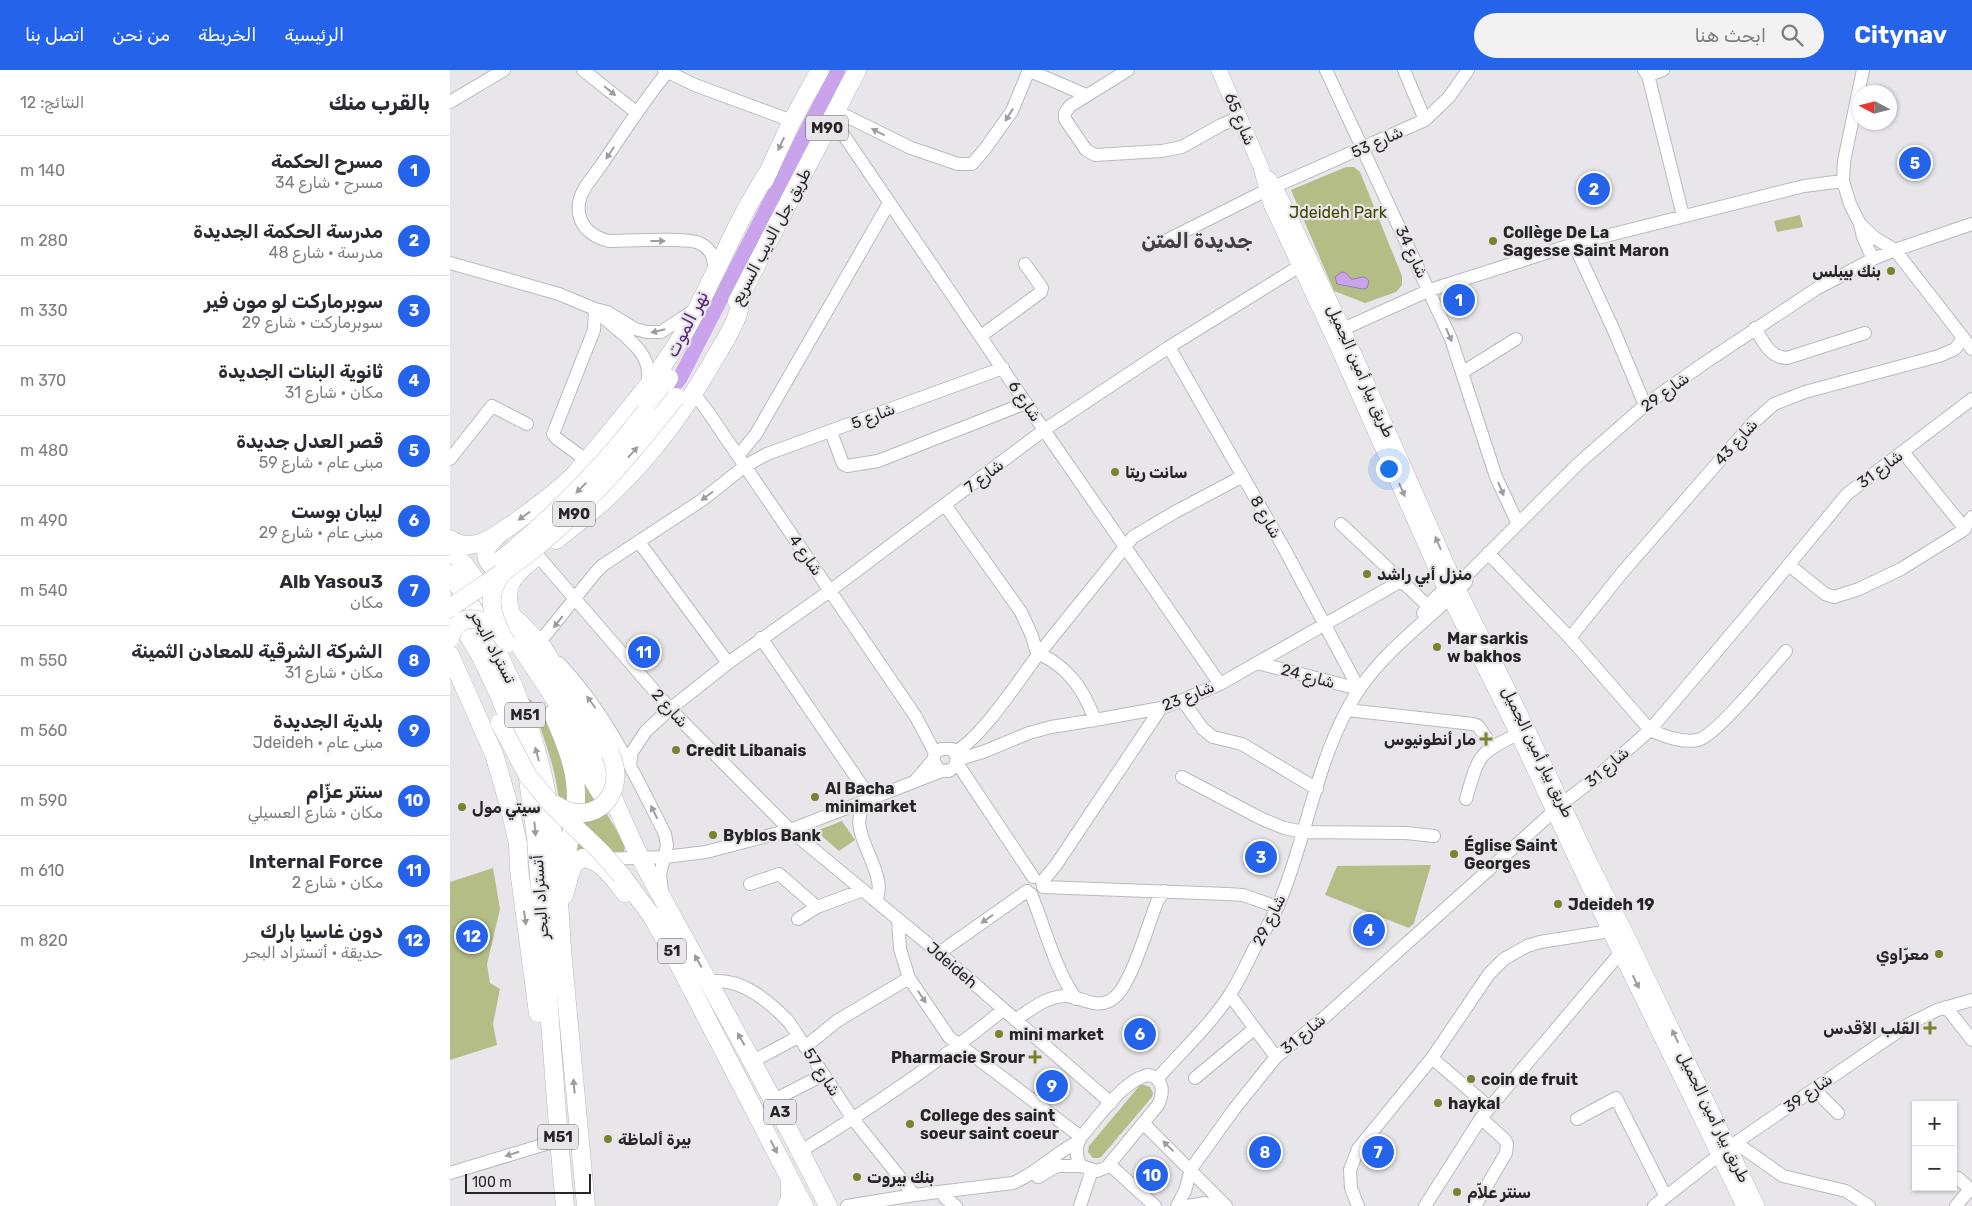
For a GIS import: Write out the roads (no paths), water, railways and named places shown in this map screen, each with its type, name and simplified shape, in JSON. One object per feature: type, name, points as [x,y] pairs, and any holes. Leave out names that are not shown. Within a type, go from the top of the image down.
[{"type":"highway","name":"M90","points":[[769,171],[792,121],[820,70]]},
{"type":"highway","name":"طريق جل الديب السريع","points":[[685,396],[742,293],[857,70]]},
{"type":"highway","name":"طريق جل الديب السريع","points":[[450,597],[526,539],[578,492],[617,449],[646,411],[671,374],[700,322],[769,171]]},
{"type":"highway","points":[[454,545],[480,544],[499,534],[546,500],[575,473],[646,390],[699,306],[752,196],[769,171]]},
{"type":"highway","name":"M90","points":[[450,607],[539,545],[592,497],[685,396]]},
{"type":"highway","points":[[624,822],[619,794],[605,759],[514,616],[508,598],[510,581],[598,506],[636,469],[685,396]]},
{"type":"highway","points":[[450,530],[454,545],[464,564],[484,590],[585,743],[608,784],[641,859],[666,904]]},
{"type":"highway","points":[[499,534],[488,546],[487,557],[492,567],[502,572],[513,570],[559,538]]},
{"type":"highway","points":[[452,640],[474,663],[500,724],[522,767],[547,799],[558,807],[575,813],[591,811],[604,804],[609,799],[616,781],[614,748],[540,644],[454,545]]},
{"type":"highway","points":[[505,570],[495,582],[491,596],[493,613],[504,638],[607,802],[624,822]]},
{"type":"highway","name":"تستراد البحر","points":[[450,574],[473,609],[494,647],[526,716],[546,791],[556,871]]},
{"type":"highway","name":"أتستراد البحر","points":[[450,607],[476,648],[499,695],[527,772],[536,837],[558,1140],[565,1206]]},
{"type":"highway","points":[[504,638],[486,622],[470,620],[458,625],[452,640],[494,754],[510,809],[518,844],[519,869],[542,1045],[554,1068]]},
{"type":"highway","points":[[450,680],[472,727],[491,777],[519,869]]},
{"type":"highway","points":[[553,714],[571,762],[576,786],[576,808],[565,867],[562,955]]},
{"type":"highway","name":"51","points":[[547,799],[602,852],[622,876],[658,927],[713,1030]]},
{"type":"highway","points":[[563,898],[573,864],[579,859],[587,858],[603,868],[629,899],[697,1019],[713,1030]]},
{"type":"highway","name":"أتستراد البحر","points":[[556,871],[562,955],[586,1206]]},
{"type":"highway","name":"A3","points":[[666,904],[774,1100],[828,1206]]},
{"type":"highway","name":"A3","points":[[713,1030],[804,1206]]},
{"type":"highway","points":[[786,1206],[790,1200],[790,1179]]},
{"type":"main road","name":"شارع 65","points":[[1219,70],[1271,189]]},
{"type":"main road","name":"طريق بيار أمين الجميل","points":[[1271,189],[1559,808],[1610,931],[1728,1149],[1744,1206]]},
{"type":"main road","name":"طريق بيار أمين الجميل","points":[[1305,263],[1343,329],[1518,734],[1590,863],[1630,942],[1756,1206]]},
{"type":"street","points":[[450,102],[504,70]]},
{"type":"street","points":[[584,70],[637,113]]},
{"type":"street","points":[[834,114],[912,148],[958,164],[972,164],[981,155],[1012,111],[1029,70],[1086,94]]},
{"type":"street","points":[[1128,70],[1104,76],[1086,94],[1067,108],[1065,118],[1086,150],[1095,155],[1182,147],[1240,116]]},
{"type":"street","name":"شارع 34","points":[[1326,70],[1430,290],[1451,339],[1496,477],[1518,524]]},
{"type":"street","points":[[1404,70],[1425,120]]},
{"type":"street","name":"شارع 53","points":[[1163,242],[1271,189],[1425,120],[1450,97],[1468,70]]},
{"type":"street","points":[[1663,70],[1646,72],[1683,216]]},
{"type":"street","points":[[1862,70],[1844,161],[1843,181],[1850,204],[1860,224],[1863,237],[1873,259]]},
{"type":"street","points":[[714,272],[715,265],[710,252],[700,243],[688,240],[609,241],[592,235],[581,221],[579,204],[581,195],[666,71],[695,85],[792,121]]},
{"type":"street","name":"شارع 6","points":[[834,114],[890,203],[1220,684]]},
{"type":"street","points":[[1343,329],[1430,290],[1574,244],[1804,186],[1843,181]]},
{"type":"street","points":[[540,644],[603,565],[702,500],[742,461],[890,203]]},
{"type":"street","points":[[1860,224],[1875,238],[1895,250],[1972,349]]},
{"type":"street","name":"شارع 29","points":[[1416,626],[1426,621],[1455,586],[1579,463],[1645,405],[1755,328],[1816,290],[1873,259],[1972,224]]},
{"type":"street","points":[[1574,244],[1615,333],[1645,405]]},
{"type":"street","points":[[450,263],[559,294],[612,314],[639,330],[656,333],[682,319],[699,306]]},
{"type":"street","name":"شارع 7","points":[[646,731],[670,709],[761,638],[831,590],[1044,430],[1169,347],[1305,263]]},
{"type":"street","points":[[981,336],[1041,292],[1042,288],[1025,264]]},
{"type":"street","points":[[595,309],[638,348],[644,357],[650,372],[646,390]]},
{"type":"street","points":[[586,460],[553,434],[594,330],[595,309]]},
{"type":"street","points":[[1755,328],[1772,354],[1780,358],[1787,358],[1865,333]]},
{"type":"street","name":"شارع 43","points":[[1570,638],[1621,574],[1734,444],[1774,404],[1805,392],[1939,356],[1955,350],[1963,338]]},
{"type":"street","points":[[1463,372],[1516,339]]},
{"type":"street","name":"شارع 8","points":[[1169,347],[1325,623],[1359,689]]},
{"type":"street","points":[[1939,356],[1972,355]]},
{"type":"street","name":"شارع 5","points":[[742,461],[831,432],[1003,368]]},
{"type":"street","name":"شارع 4","points":[[685,396],[742,461],[916,718],[952,760],[1034,885],[1057,965],[1064,981],[1076,999]]},
{"type":"street","name":"شارع 31","points":[[1177,1206],[1185,1191],[1191,1169],[1235,1108],[1276,1057],[1650,730],[1847,494],[1972,399]]},
{"type":"street","points":[[831,432],[843,464],[845,466],[855,465],[878,461],[1026,403]]},
{"type":"street","points":[[450,459],[492,406],[527,424]]},
{"type":"street","points":[[1903,452],[1965,529]]},
{"type":"street","points":[[587,858],[641,859],[706,852],[790,830],[915,782],[952,760],[982,728],[1039,653],[1133,537],[1243,476]]},
{"type":"street","points":[[945,505],[1021,612],[1039,653],[1064,668],[1088,702],[1095,720]]},
{"type":"street","points":[[1789,565],[1825,594],[1834,597],[1859,589],[1901,569],[1934,550],[1965,529],[1972,517]]},
{"type":"street","points":[[1341,524],[1428,606]]},
{"type":"street","points":[[639,542],[728,663]]},
{"type":"street","points":[[1488,553],[1570,638],[1650,730],[1682,740],[1696,740],[1705,737],[1732,712],[1786,650]]},
{"type":"street","name":"شارع 2","points":[[538,556],[670,709],[790,830]]},
{"type":"street","name":"شارع 23","points":[[952,760],[984,752],[1039,729],[1161,708],[1183,701],[1220,684],[1401,581]]},
{"type":"street","name":"شارع 29","points":[[1158,1079],[1230,995],[1277,906],[1304,832],[1336,731],[1359,689],[1416,626],[1428,606],[1455,586]]},
{"type":"street","points":[[761,638],[870,800]]},
{"type":"street","name":"شارع 24","points":[[1257,663],[1359,689]]},
{"type":"street","points":[[1183,701],[1203,729],[1213,737],[1242,744],[1317,789]]},
{"type":"street","points":[[939,953],[1034,885],[1062,857],[1161,708]]},
{"type":"street","points":[[1347,710],[1473,724],[1478,726],[1492,746]]},
{"type":"street","name":"شارع 4","points":[[916,718],[934,757],[936,767],[952,760]]},
{"type":"street","points":[[646,731],[614,748],[630,765],[665,834],[667,846],[660,880],[666,904]]},
{"type":"street","points":[[630,765],[632,752],[646,731]]},
{"type":"street","points":[[1466,799],[1477,762],[1492,746],[1518,734]]},
{"type":"street","points":[[915,782],[941,748],[952,760]]},
{"type":"street","points":[[1182,777],[1262,819],[1284,828],[1304,832],[1406,833],[1434,836]]},
{"type":"street","points":[[870,800],[859,814],[858,822],[879,882],[876,900]]},
{"type":"street","name":"Jdeideh","points":[[790,830],[939,953],[1111,1104]]},
{"type":"street","points":[[750,884],[779,874],[817,907]]},
{"type":"street","points":[[1034,885],[1243,895],[1277,906]]},
{"type":"street","points":[[798,919],[817,907],[864,890]]},
{"type":"street","points":[[1015,1020],[1043,1001],[1062,996],[1086,1002],[1104,1002],[1114,998],[1122,989],[1130,974],[1147,928],[1164,891]]},
{"type":"street","points":[[898,919],[900,949],[909,978],[941,1026],[959,1046],[1080,1139]]},
{"type":"street","points":[[1358,1206],[1351,1188],[1350,1170],[1352,1160],[1358,1149],[1432,1058],[1489,974],[1512,953],[1540,942],[1610,931]]},
{"type":"street","points":[[1424,1206],[1481,1118],[1621,952]]},
{"type":"street","points":[[753,1061],[802,1042],[909,978]]},
{"type":"street","name":"شارع 57","points":[[709,982],[729,982],[750,990],[782,1015],[853,1120],[914,1195]]},
{"type":"street","points":[[1230,995],[1276,1057]]},
{"type":"street","name":"شارع 39","points":[[1654,1206],[1728,1149],[1909,1024],[1927,1013],[1972,1000]]},
{"type":"street","points":[[1946,1007],[1972,1040]]},
{"type":"street","points":[[801,1152],[853,1120],[959,1046],[1003,1010]]},
{"type":"street","points":[[1195,1078],[1254,1029]]},
{"type":"street","points":[[1432,1058],[1489,1108]]},
{"type":"street","points":[[774,1100],[823,1075]]},
{"type":"street","points":[[846,1206],[914,1195],[1013,1183],[1028,1176],[1057,1153],[1080,1139],[1130,1083],[1140,1076],[1149,1075],[1158,1079],[1162,1085],[1161,1099],[1110,1165],[1102,1170],[1057,1166],[1016,1189],[1001,1193],[950,1202],[895,1206]]},
{"type":"street","points":[[1814,1089],[1838,1113]]},
{"type":"street","points":[[1577,1119],[1614,1098],[1617,1099],[1666,1197]]},
{"type":"street","points":[[1475,1206],[1506,1153],[1507,1144],[1481,1118]]},
{"type":"street","points":[[1143,1122],[1226,1206]]},
{"type":"street","points":[[1080,1139],[1076,1153],[1086,1168],[1080,1206]]},
{"type":"street","points":[[450,1173],[558,1140]]},
{"type":"street","points":[[1728,1149],[1783,1176],[1846,1191],[1869,1206]]},
{"type":"street","points":[[1110,1165],[1155,1206]]},
{"type":"street","points":[[1956,1206],[1971,1190],[1958,1178]]},
{"type":"street","points":[[1188,1206],[1204,1203],[1219,1206]]},
{"type":"waterway","name":"نهر الموت","points":[[663,399],[680,378],[838,70]]},
{"type":"place","name":"قصر العدل جديدة","points":[[1915,163]]},
{"type":"place","name":"مدرسة الحكمة الجديدة","points":[[1594,189]]},
{"type":"place","name":"Collège De La Sagesse Saint Maron","points":[[1493,241]]},
{"type":"place","name":"بنك بيبلس","points":[[1891,271]]},
{"type":"place","name":"مسرح الحكمة","points":[[1459,300]]},
{"type":"place","name":"سانت ريتا","points":[[1115,472]]},
{"type":"place","name":"منزل أبي راشد","points":[[1367,574]]},
{"type":"place","name":"Mar sarkis w bakhos","points":[[1437,647]]},
{"type":"place","name":"Internal Force","points":[[644,652]]},
{"type":"place","name":"مار أنطونيوس","points":[[1486,739]]},
{"type":"place","name":"Credit Libanais","points":[[676,750]]},
{"type":"place","name":"Al Bacha minimarket","points":[[815,797]]},
{"type":"place","name":"سيتي مول","points":[[462,807]]},
{"type":"place","name":"Byblos Bank","points":[[713,835]]},
{"type":"place","name":"Église Saint Georges","points":[[1454,854]]},
{"type":"place","name":"سوبرماركت لو مون فير","points":[[1261,857]]},
{"type":"place","name":"Jdeideh 19","points":[[1558,904]]},
{"type":"place","name":"ثانوية البنات الجديدة","points":[[1369,930]]},
{"type":"place","name":"دون غاسيا بارك","points":[[472,936]]},
{"type":"place","name":"معرّاوي","points":[[1939,954]]},
{"type":"place","name":"القلب الأقدس","points":[[1930,1028]]},
{"type":"place","name":"mini market","points":[[999,1034]]},
{"type":"place","name":"ليبان بوست","points":[[1140,1034]]},
{"type":"place","name":"Pharmacie Srour","points":[[1035,1057]]},
{"type":"place","name":"coin de fruit","points":[[1471,1079]]},
{"type":"place","name":"بلدية الجديدة","points":[[1052,1086]]},
{"type":"place","name":"haykal","points":[[1438,1103]]},
{"type":"place","name":"College des saint soeur saint coeur","points":[[910,1124]]},
{"type":"place","name":"بيرة ألماظة","points":[[608,1139]]},
{"type":"place","name":"الشركة الشرقية للمعادن الثمينة","points":[[1265,1152]]},
{"type":"place","name":"Alb Yasou3","points":[[1378,1152]]},
{"type":"place","name":"سنتر عزّام","points":[[1152,1175]]},
{"type":"place","name":"بنك بيروت","points":[[857,1177]]},
{"type":"place","name":"سنتر علاّم","points":[[1457,1192]]},
{"type":"district","name":"جديدة المتن","points":[[1197,240]]},
{"type":"park label","name":"Jdeideh Park","points":[[1338,212]]}]
